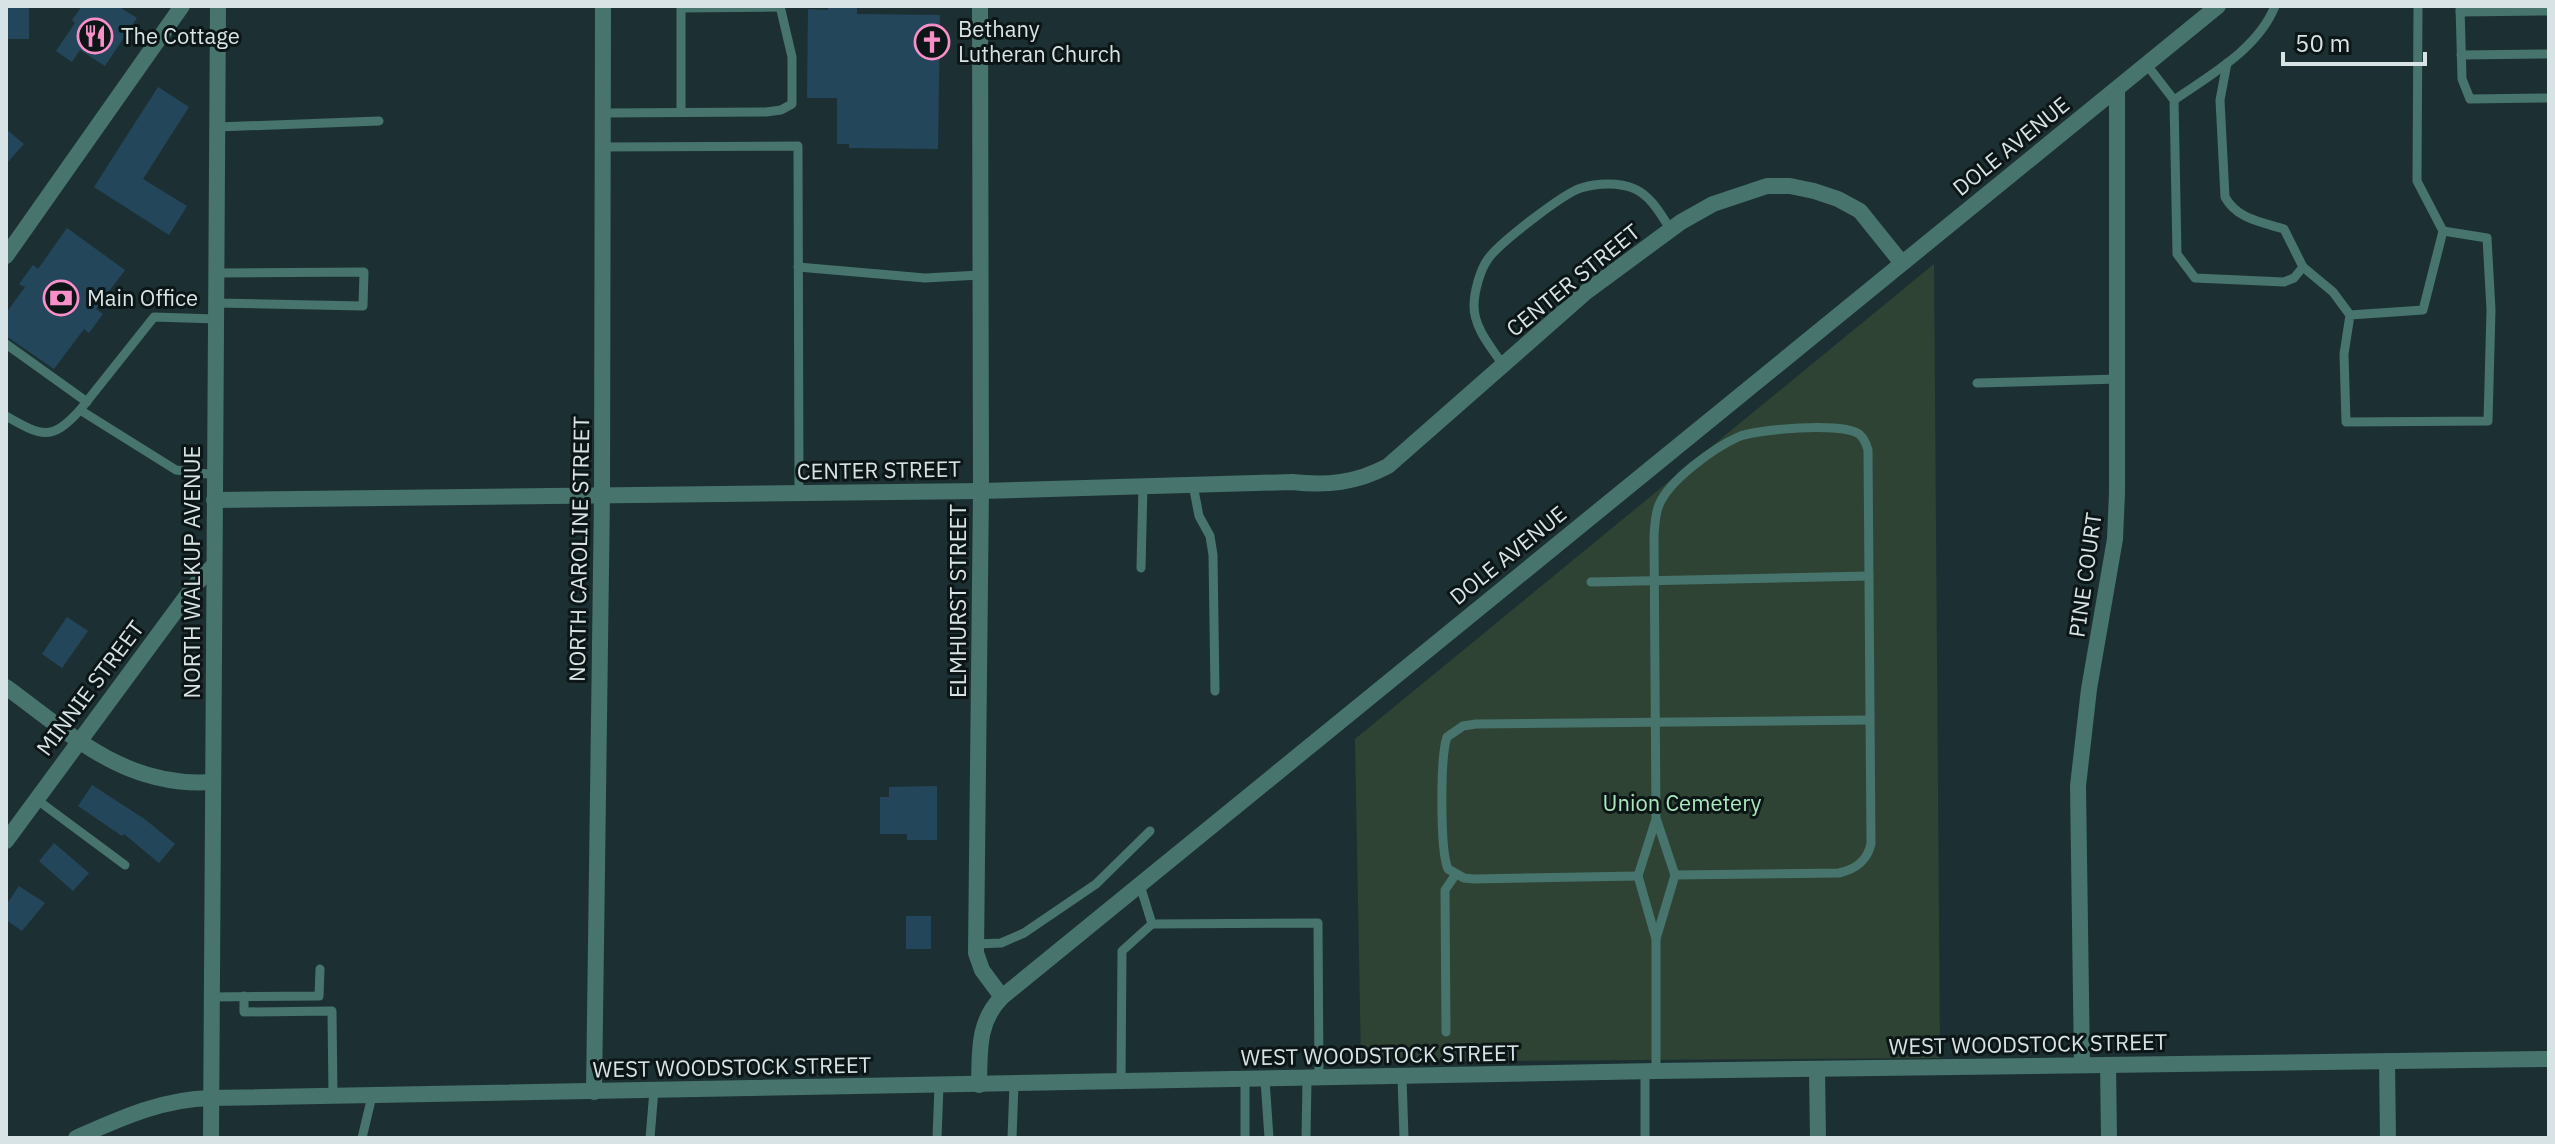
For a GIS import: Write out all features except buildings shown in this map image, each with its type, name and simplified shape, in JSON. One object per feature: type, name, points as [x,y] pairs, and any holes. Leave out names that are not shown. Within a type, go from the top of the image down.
[{"type":"street","points":[[6,256],[170,14],[182,6]]},
{"type":"street","name":"NORTH WALKUP AVENUE","points":[[211,1138],[218,6]]},
{"type":"street","name":"NORTH CAROLINE STREET","points":[[594,1092],[602,496],[603,6]]},
{"type":"street","name":"ELMHURST STREET","points":[[980,6],[981,491],[976,953],[982,970],[1002,997]]},
{"type":"street","name":"DOLE AVENUE","points":[[979,1085],[984,1022],[989,1010],[1002,997],[2218,6]]},
{"type":"street","name":"PINE COURT","points":[[2082,1065],[2078,786],[2089,689],[2115,539],[2117,89]]},
{"type":"street","name":"CENTER STREET","points":[[214,500],[981,491],[1344,483],[1388,466],[1586,292],[1671,230],[1713,204],[1767,186],[1790,186],[1838,199],[1860,211],[1901,262]]},
{"type":"street","name":"MINNIE STREET","points":[[6,841],[194,586],[214,565]]},
{"type":"street","points":[[6,687],[79,740],[126,769],[176,783],[212,782]]},
{"type":"street","name":"WEST WOODSTOCK STREET","points":[[76,1138],[159,1104],[211,1098],[2549,1059]]},
{"type":"street","points":[[2387,1061],[2388,1138]]},
{"type":"street","points":[[2108,1065],[2109,1138]]},
{"type":"street","points":[[1817,1069],[1818,1138]]},
{"type":"lane","points":[[2174,100],[2227,63],[2269,22],[2275,6]]},
{"type":"lane","points":[[2350,315],[2423,310],[2443,231],[2417,181],[2418,6]]},
{"type":"lane","points":[[603,113],[766,112],[781,110],[792,104],[792,57],[780,7],[681,8],[681,112]]},
{"type":"lane","points":[[2549,11],[2460,9],[2462,79],[2470,99],[2549,98]]},
{"type":"lane","points":[[2461,55],[2549,54]]},
{"type":"lane","points":[[2227,63],[2220,100],[2225,197],[2232,210],[2284,229],[2303,267],[2333,292],[2350,315],[2344,354],[2346,422],[2488,421],[2491,310],[2487,238],[2443,231]]},
{"type":"lane","points":[[2147,65],[2174,100],[2177,254],[2195,278],[2284,282],[2294,278],[2303,267]]},
{"type":"lane","points":[[217,127],[379,121]]},
{"type":"lane","points":[[603,147],[798,146],[799,493]]},
{"type":"lane","name":"CENTER STREET","points":[[1503,365],[1478,327],[1474,306],[1487,259],[1506,240],[1577,189],[1603,184],[1632,187],[1647,196],[1671,230]]},
{"type":"lane","points":[[798,267],[925,278],[980,275]]},
{"type":"lane","points":[[6,416],[30,430],[47,434],[63,426],[84,406],[154,317],[216,311],[363,306],[364,272],[216,273]]},
{"type":"lane","points":[[6,344],[84,406],[176,470],[215,475]]},
{"type":"lane","points":[[1977,383],[2118,379]]},
{"type":"lane","points":[[1656,939],[1638,876],[1656,819],[1654,535],[1659,505],[1672,487],[1696,464],[1728,443],[1753,432],[1840,428],[1859,434],[1868,450],[1869,852],[1857,866],[1839,873],[1675,875]]},
{"type":"lane","points":[[1193,485],[1199,516],[1210,536],[1213,555],[1215,691]]},
{"type":"lane","points":[[1141,568],[1143,486]]},
{"type":"lane","points":[[1591,582],[1869,576]]},
{"type":"lane","points":[[1638,876],[1474,879],[1448,869],[1444,849],[1443,754],[1447,737],[1463,726],[1476,724],[1870,720]]},
{"type":"lane","points":[[36,799],[125,865]]},
{"type":"lane","points":[[1645,1138],[1656,939],[1675,875],[1656,819]]},
{"type":"lane","points":[[977,944],[1001,943],[1024,933],[1096,884],[1150,831]]},
{"type":"lane","points":[[1446,1032],[1445,890],[1456,874]]},
{"type":"lane","points":[[1140,885],[1152,924]]},
{"type":"lane","points":[[1121,1082],[1122,951],[1152,924],[1318,923],[1313,1079],[1306,1138]]},
{"type":"lane","points":[[211,997],[319,996],[320,969]]},
{"type":"lane","points":[[244,996],[244,1012],[332,1011],[333,1096]]},
{"type":"lane","points":[[1402,1077],[1404,1138]]},
{"type":"lane","points":[[1245,1080],[1245,1138]]},
{"type":"lane","points":[[1265,1080],[1269,1138]]},
{"type":"lane","points":[[1012,1138],[1014,1084]]},
{"type":"lane","points":[[937,1138],[939,1086]]},
{"type":"lane","points":[[650,1138],[654,1090]]},
{"type":"lane","points":[[362,1138],[372,1096]]},
{"type":"green space","name":"Union Cemetery","points":[[1934,264],[1940,1058],[1361,1062],[1355,739]]},
{"type":"place","name":"The Cottage","points":[[95,36]]},
{"type":"place","name":"Bethany Lutheran Church","points":[[932,42]]},
{"type":"place","name":"Main Office","points":[[61,298]]}]
